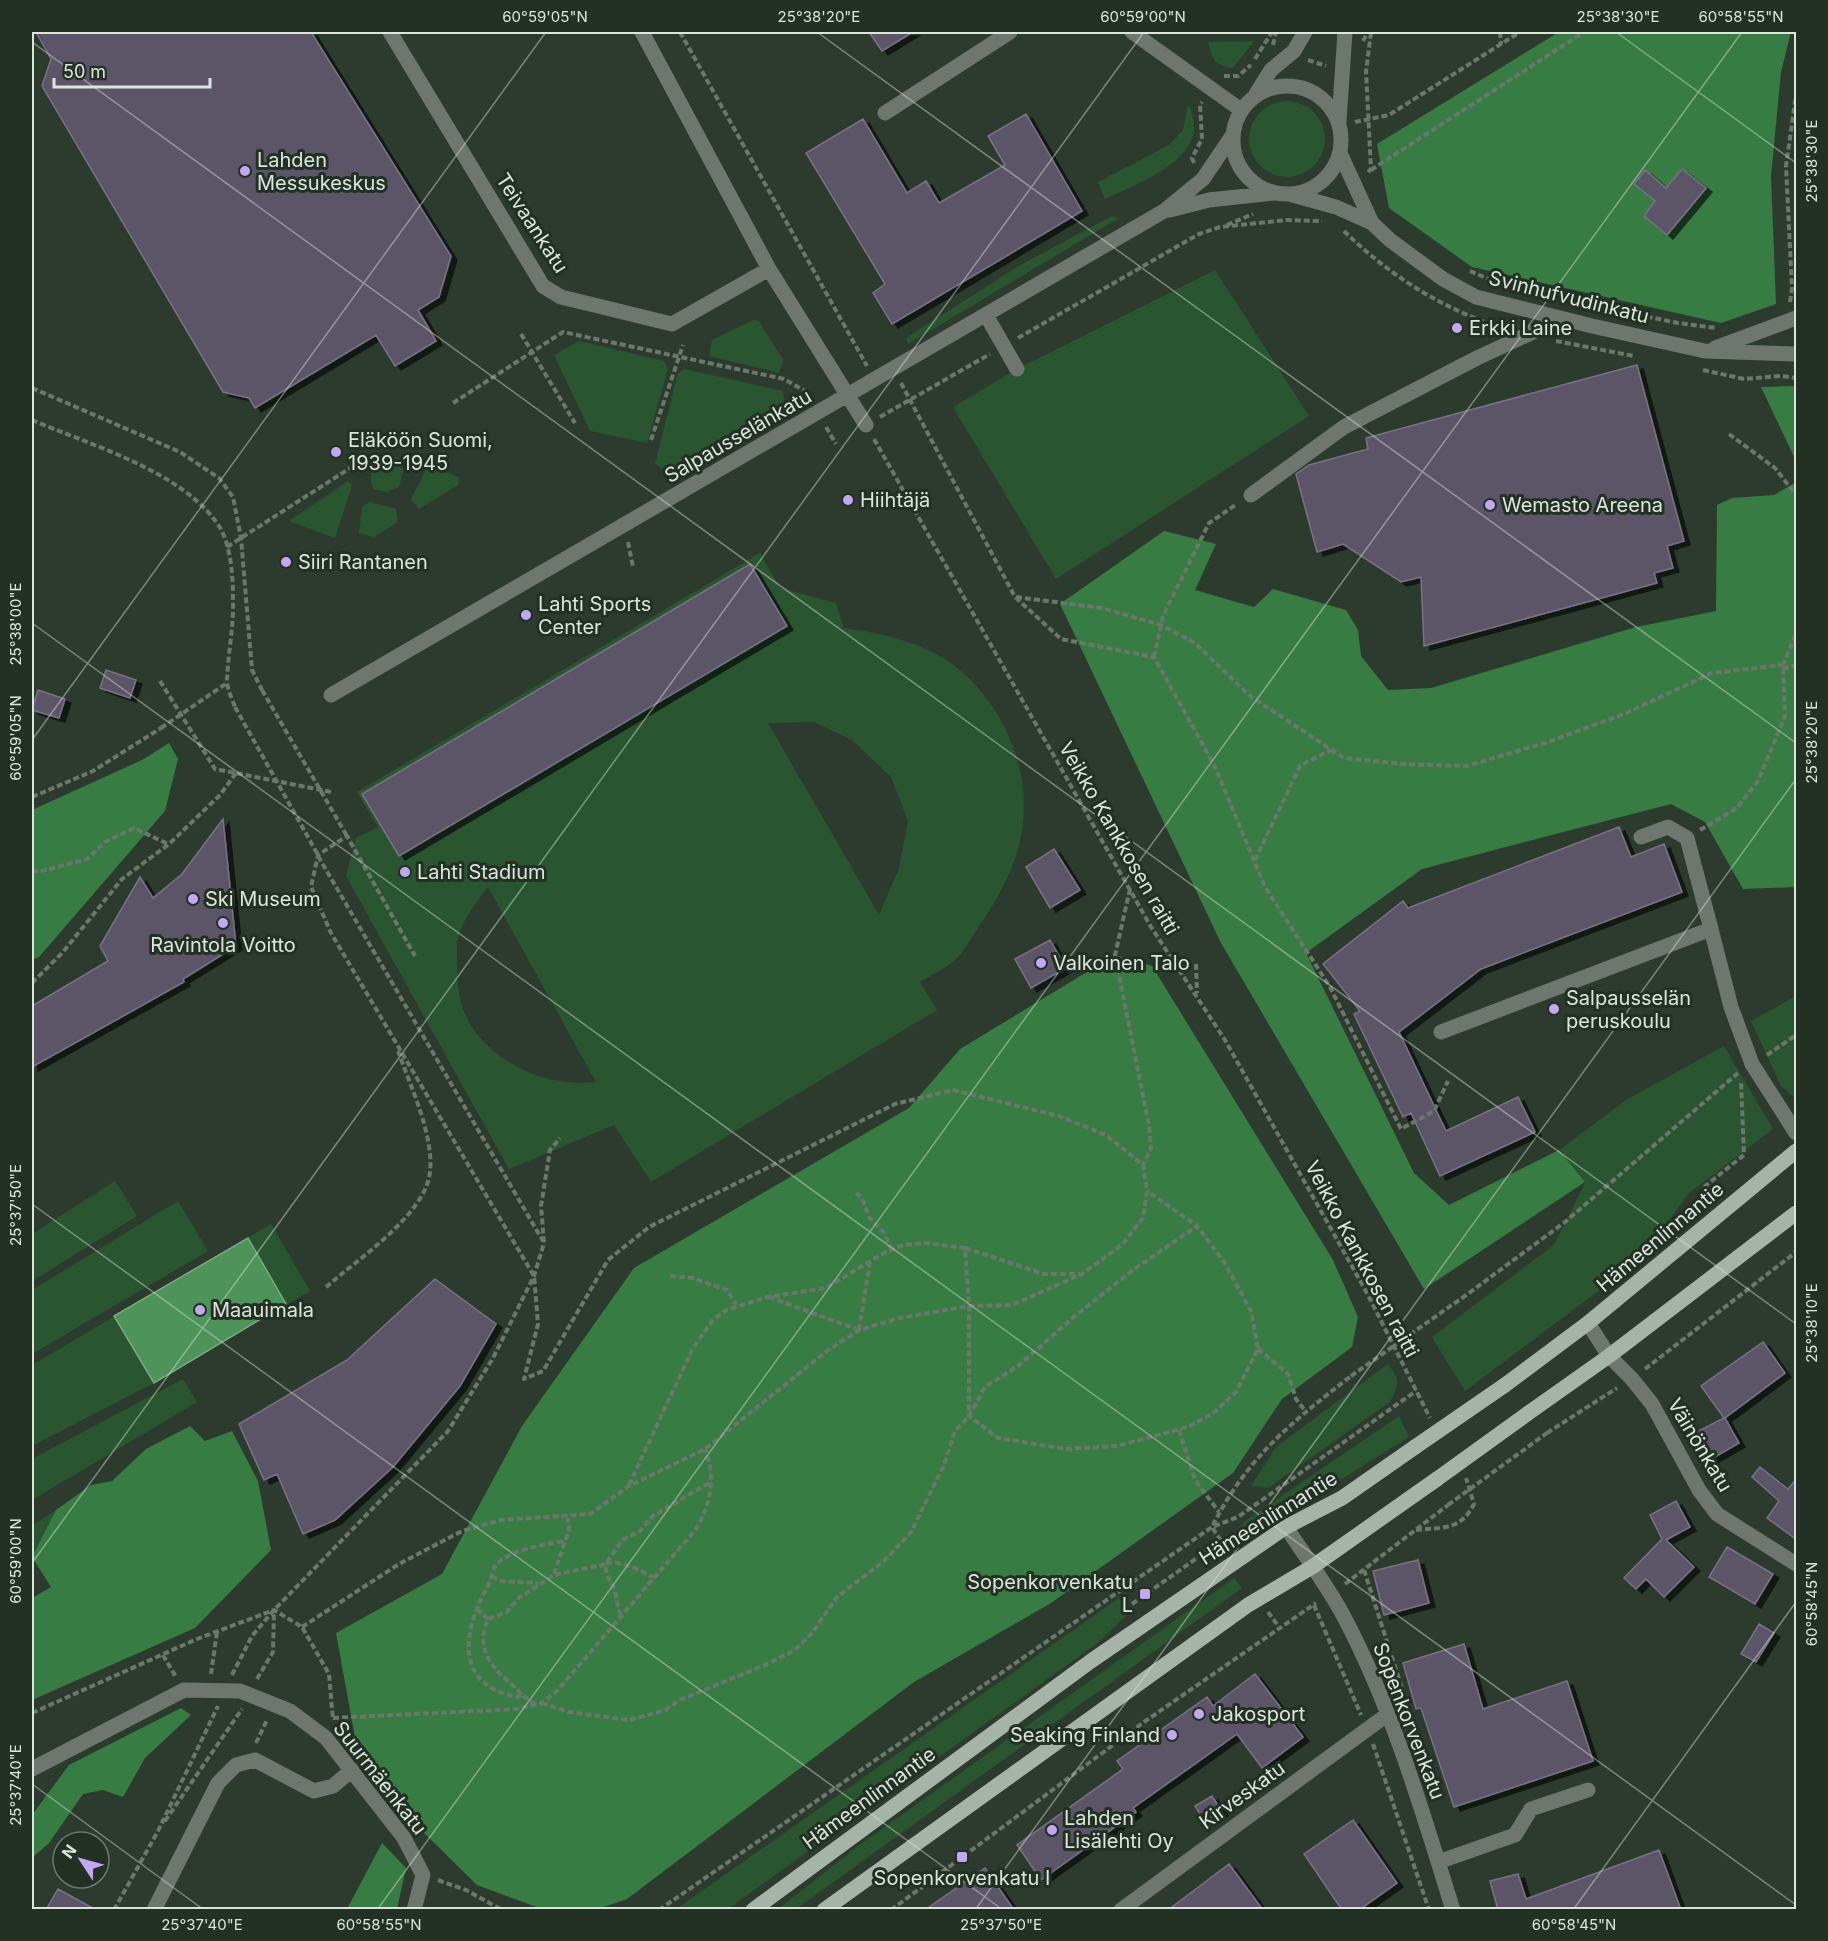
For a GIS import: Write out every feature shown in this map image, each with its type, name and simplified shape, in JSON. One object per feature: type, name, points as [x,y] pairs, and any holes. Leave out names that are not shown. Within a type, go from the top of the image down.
[{"type":"main road","name":"Hämeenlinnantie","points":[[753,1910],[1091,1661],[1286,1527],[1342,1498],[1588,1323],[1797,1151]]},
{"type":"main road","points":[[824,1910],[1259,1598],[1312,1567],[1609,1356],[1797,1213]]},
{"type":"street","name":"Teivaankatu","points":[[390,32],[543,286],[561,297],[672,324],[769,269]]},
{"type":"street","points":[[642,32],[769,269],[866,425]]},
{"type":"street","points":[[885,113],[1010,32]]},
{"type":"street","points":[[1132,32],[1241,111]]},
{"type":"street","points":[[1305,32],[1294,51],[1271,70],[1241,111],[1232,136],[1236,161],[1242,172],[1262,188],[1281,193],[1306,191],[1321,182],[1333,169],[1340,153],[1346,123],[1339,94],[1345,32]]},
{"type":"street","points":[[1254,96],[1282,85],[1304,88],[1323,99],[1346,123]]},
{"type":"street","name":"Salpausselänkatu","points":[[331,695],[819,414],[1164,211],[1203,179],[1232,136]]},
{"type":"street","name":"Svinhufvudinkatu","points":[[1340,153],[1372,223]]},
{"type":"street","name":"Salpausselänkatu","points":[[1164,211],[1209,200],[1281,193]]},
{"type":"street","name":"Svinhufvudinkatu","points":[[1281,193],[1336,207],[1372,223],[1390,240],[1443,279],[1476,297],[1561,319],[1705,351],[1797,354]]},
{"type":"street","points":[[1705,351],[1792,313]]},
{"type":"street","points":[[986,315],[1017,369]]},
{"type":"street","points":[[1251,495],[1344,427],[1476,358],[1561,319]]},
{"type":"street","points":[[1641,837],[1668,827],[1687,838],[1746,1068],[1797,1133]]},
{"type":"street","points":[[1441,1032],[1711,929]]},
{"type":"street","name":"Väinönkatu","points":[[1588,1323],[1609,1356],[1652,1404],[1699,1490],[1717,1514],[1797,1564]]},
{"type":"street","name":"Sopenkorvenkatu","points":[[1286,1527],[1342,1614],[1388,1714],[1453,1910]]},
{"type":"street","name":"Suurmäenkatu","points":[[32,1769],[184,1690],[240,1691],[290,1711],[327,1738],[404,1838],[423,1875]]},
{"type":"street","name":"Kirveskatu","points":[[1121,1910],[1388,1714]]},
{"type":"street","points":[[154,1910],[218,1783],[236,1765],[255,1760],[314,1791],[333,1786],[352,1770]]},
{"type":"street","points":[[1438,1862],[1515,1835],[1531,1809],[1588,1790]]},
{"type":"street","points":[[414,1910],[423,1875]]},
{"type":"path","points":[[680,32],[875,380]]},
{"type":"path","points":[[1268,39],[1272,32]]},
{"type":"path","points":[[1371,32],[1366,72],[1366,120],[1372,177]]},
{"type":"path","points":[[1500,32],[1501,44]]},
{"type":"path","points":[[1346,123],[1389,115],[1520,32]]},
{"type":"path","points":[[1354,187],[1371,169],[1584,32]]},
{"type":"path","points":[[1339,94],[1346,123],[1355,130]]},
{"type":"path","points":[[1792,313],[1791,301],[1794,289],[1786,166],[1797,95]]},
{"type":"path","points":[[866,425],[1199,234],[1265,210],[1239,197]]},
{"type":"path","points":[[1220,227],[1287,220],[1321,223],[1325,219]]},
{"type":"path","points":[[1464,268],[1501,284]]},
{"type":"path","points":[[1573,301],[1678,323]]},
{"type":"path","points":[[453,403],[563,332],[784,379],[805,391],[836,444]]},
{"type":"path","points":[[521,334],[575,423]]},
{"type":"path","points":[[651,440],[683,345]]},
{"type":"path","points":[[32,388],[180,452],[219,478],[233,497],[241,538],[252,670],[416,957]]},
{"type":"path","points":[[910,400],[1015,597],[1061,639],[1154,657]]},
{"type":"path","points":[[32,420],[149,470],[195,499],[218,525],[227,547],[233,598],[232,644],[227,683],[235,707],[318,855],[544,1243]]},
{"type":"path","name":"Veikko Kankkosen raitti","points":[[866,425],[1151,927],[1197,993],[1368,1295],[1416,1391]]},
{"type":"path","points":[[1729,434],[1774,468],[1797,495]]},
{"type":"path","points":[[227,547],[358,463]]},
{"type":"path","points":[[1251,495],[1209,523],[1161,625],[1154,657],[1215,767],[1265,887],[1330,987],[1401,1129],[1434,1111],[1448,1081]]},
{"type":"path","points":[[1015,597],[1102,608],[1161,625],[1195,643],[1250,696],[1344,758],[1404,765],[1467,766],[1548,742],[1624,714],[1712,674],[1797,665]]},
{"type":"path","points":[[1687,838],[1737,808],[1758,781],[1785,716],[1783,667],[1797,634]]},
{"type":"path","points":[[160,681],[215,769],[331,792]]},
{"type":"path","points":[[32,797],[93,771],[227,683]]},
{"type":"path","points":[[1254,861],[1300,766],[1332,750]]},
{"type":"path","points":[[32,983],[63,952],[122,879],[169,844],[220,795],[236,773]]},
{"type":"path","points":[[32,870],[38,872],[87,860],[105,842],[134,828],[169,844]]},
{"type":"path","points":[[347,836],[318,855],[311,887],[331,933],[534,1276],[538,1324],[524,1379],[543,1371],[608,1260],[649,1227],[895,1104],[953,1090],[1059,1116],[1106,1135],[1143,1165]]},
{"type":"path","points":[[302,1627],[399,1563],[462,1531],[502,1520],[568,1518],[590,1514],[629,1486],[705,1449],[827,1351],[858,1330],[900,1318],[969,1306],[1012,1305],[1082,1274],[1123,1244],[1143,1218],[1148,1191],[1143,1165],[1151,1148],[1149,1126],[1115,955],[1130,889]]},
{"type":"path","points":[[1196,964],[1197,993]]},
{"type":"path","points":[[1235,1561],[1212,1527],[1231,1489],[1262,1451],[1351,1376],[1565,1222],[1727,1080],[1797,1035]]},
{"type":"path","points":[[326,1287],[411,1212],[424,1191],[430,1172],[427,1140],[416,1101],[393,1039]]},
{"type":"path","points":[[1704,1187],[1744,1155],[1746,1068]]},
{"type":"path","points":[[232,1676],[252,1636],[274,1610],[448,1431],[494,1358],[534,1276],[544,1243],[541,1206],[550,1150],[561,1138]]},
{"type":"path","points":[[969,1416],[998,1438],[1066,1449],[1117,1446],[1179,1430],[1212,1414],[1236,1392],[1258,1349],[1251,1311],[1224,1262],[1197,1226],[1148,1191]]},
{"type":"path","points":[[856,1193],[862,1198],[869,1217],[884,1233],[891,1250]]},
{"type":"path","points":[[333,1718],[516,1709],[542,1703],[569,1712],[630,1720],[665,1710],[681,1700],[795,1650],[812,1633],[837,1597],[878,1566],[907,1536],[941,1473],[955,1431],[969,1416],[985,1387],[1018,1366],[1075,1316],[1133,1270],[1197,1226]]},
{"type":"path","points":[[629,1486],[693,1348],[713,1320],[736,1305],[768,1297],[826,1288],[891,1250],[926,1243],[965,1248],[1044,1274],[1082,1274]]},
{"type":"path","points":[[965,1248],[969,1306],[969,1416]]},
{"type":"path","points":[[891,1910],[1144,1722],[1330,1594],[1547,1433],[1632,1379],[1797,1252]]},
{"type":"path","points":[[858,1330],[870,1261]]},
{"type":"path","points":[[670,1276],[693,1278],[727,1290],[736,1305]]},
{"type":"path","points":[[768,1297],[858,1330]]},
{"type":"path","points":[[1258,1349],[1288,1374],[1296,1399],[1306,1412]]},
{"type":"path","name":"Hämeenlinnantie","points":[[659,1910],[1212,1527],[1238,1517],[1416,1391]]},
{"type":"path","points":[[1179,1430],[1195,1480],[1219,1512]]},
{"type":"path","points":[[542,1703],[557,1690],[653,1577],[684,1545],[701,1521],[711,1499],[710,1461],[705,1449]]},
{"type":"path","points":[[621,1615],[616,1606],[616,1594],[606,1576],[606,1564],[622,1540],[639,1532],[653,1516],[710,1483]]},
{"type":"path","points":[[554,1575],[569,1530],[568,1518]]},
{"type":"path","points":[[1132,1604],[1221,1540]]},
{"type":"path","points":[[521,1695],[519,1697],[508,1695],[492,1688],[472,1668],[468,1653],[469,1635],[478,1601],[497,1564],[512,1554],[565,1541]]},
{"type":"path","points":[[488,1619],[507,1612],[519,1598],[538,1583],[554,1575],[612,1562],[631,1567],[653,1577]]},
{"type":"path","points":[[492,1576],[501,1581],[538,1583]]},
{"type":"path","points":[[1259,1598],[1279,1627]]},
{"type":"path","points":[[1314,1605],[1368,1730],[1429,1910]]},
{"type":"path","points":[[477,1609],[488,1619]]},
{"type":"path","points":[[274,1610],[302,1627],[329,1674],[333,1718],[327,1738]]},
{"type":"path","points":[[32,1713],[162,1655],[274,1610]]},
{"type":"path","points":[[257,1679],[273,1652],[274,1610]]},
{"type":"path","points":[[488,1619],[482,1637],[486,1656],[499,1674],[521,1695],[536,1704]]},
{"type":"path","points":[[210,1675],[217,1632]]},
{"type":"path","points":[[162,1655],[184,1690]]},
{"type":"path","points":[[114,1910],[158,1831],[219,1706]]},
{"type":"path","points":[[158,1831],[242,1709]]},
{"type":"path","points":[[423,1875],[466,1890],[502,1910]]},
{"type":"shaded area","points":[[1559,32],[1791,32],[1781,72],[1771,176],[1776,304],[1721,323],[1472,267],[1389,208],[1377,144]]},
{"type":"shaded area","points":[[1254,41],[1233,68],[1215,61],[1208,42]]},
{"type":"shaded area","points":[[1287,101],[1301,104],[1314,112],[1322,125],[1325,139],[1322,153],[1314,166],[1301,174],[1287,177],[1273,174],[1260,166],[1252,153],[1249,139],[1252,125],[1260,112],[1273,104]]},
{"type":"shaded area","points":[[1188,104],[1194,122],[1192,138],[1184,152],[1154,175],[1105,199],[1098,182],[1169,145],[1183,130]]},
{"type":"shaded area","points":[[1112,216],[1119,218],[908,344],[906,338],[1022,264]]},
{"type":"shaded area","points":[[1215,270],[1309,416],[1056,579],[953,407],[1017,369]]},
{"type":"shaded area","points":[[753,320],[759,321],[783,360],[779,373],[709,356],[712,340]]},
{"type":"shaded area","points":[[579,341],[664,361],[668,369],[647,443],[590,431],[554,355]]},
{"type":"shaded area","points":[[684,369],[783,391],[784,402],[666,471],[655,464],[678,373]]},
{"type":"shaded area","points":[[1796,386],[1796,461],[1761,387]]},
{"type":"shaded area","points":[[380,455],[399,458],[403,471],[399,487],[387,492],[373,489],[372,484],[372,467]]},
{"type":"shaded area","points":[[428,466],[459,477],[458,485],[419,509],[411,499]]},
{"type":"shaded area","points":[[348,481],[352,485],[335,538],[289,521]]},
{"type":"shaded area","points":[[1796,482],[1796,887],[1743,889],[1705,822],[1671,804],[1422,869],[1306,953],[1414,1173],[1449,1205],[1559,1150],[1585,1182],[1424,1289],[1221,943],[1060,604],[1164,531],[1216,544],[1195,590],[1254,607],[1273,589],[1346,610],[1358,630],[1361,656],[1388,690],[1431,688],[1636,627],[1716,611],[1717,505],[1732,498],[1774,495]]},
{"type":"shaded area","points":[[370,502],[396,509],[398,522],[374,537],[359,533],[362,507]]},
{"type":"shaded area","points":[[760,553],[780,588],[836,603],[844,628],[906,641],[936,654],[962,672],[990,703],[1011,740],[1022,781],[1024,802],[1018,849],[996,900],[959,956],[920,982],[937,1010],[651,1182],[614,1125],[509,1169],[346,876],[356,838],[378,827],[357,792]],"holes":[[[814,722],[852,740],[891,777],[908,821],[899,868],[879,915],[768,723]],[[488,887],[596,1082],[561,1081],[543,1078],[526,1071],[496,1053],[483,1041],[468,1020],[459,990],[457,941],[467,917]]]},
{"type":"shaded area","points":[[169,743],[178,759],[165,811],[39,957],[32,960],[32,810],[142,760]]},
{"type":"shaded area","points":[[1115,955],[1152,966],[1333,1260],[1358,1317],[1352,1347],[1282,1399],[1233,1473],[1051,1603],[914,1682],[627,1899],[598,1909],[542,1909],[477,1885],[418,1827],[358,1754],[336,1633],[442,1574],[522,1426],[634,1268],[909,1108],[960,1049]]},
{"type":"shaded area","points":[[1796,996],[1796,1099],[1781,1086],[1751,1021]]},
{"type":"shaded area","points":[[1724,1046],[1773,1129],[1689,1193],[1640,1260],[1465,1391],[1432,1337],[1554,1245],[1585,1183],[1559,1150],[1626,1100]]},
{"type":"shaded area","points":[[115,1181],[137,1216],[32,1281],[32,1234]]},
{"type":"shaded area","points":[[178,1201],[208,1251],[32,1354],[32,1290]]},
{"type":"shaded area","points":[[271,1224],[310,1291],[154,1383],[32,1446],[32,1365]]},
{"type":"shaded area","name":"Maauimala","points":[[248,1238],[286,1304],[154,1383],[114,1316]]},
{"type":"shaded area","points":[[1388,1364],[1397,1379],[1390,1402],[1268,1488],[1251,1486],[1276,1447]]},
{"type":"shaded area","points":[[183,1379],[197,1402],[32,1500],[32,1459]]},
{"type":"shaded area","points":[[1399,1416],[1409,1437],[1239,1543],[1233,1538],[1235,1531],[1245,1521]]},
{"type":"shaded area","points":[[190,1426],[205,1441],[232,1431],[258,1481],[271,1550],[195,1628],[32,1700],[32,1598],[51,1587],[32,1557],[56,1510],[91,1485],[112,1481],[146,1449]]},
{"type":"shaded area","points":[[56,1510],[32,1557],[32,1526]]},
{"type":"shaded area","points":[[1234,1578],[1242,1588],[796,1909],[778,1909],[858,1846]]},
{"type":"shaded area","points":[[1119,1598],[1127,1614],[1099,1642],[728,1909],[676,1909]]},
{"type":"shaded area","points":[[181,1708],[191,1715],[145,1758],[123,1797],[103,1790],[83,1794],[58,1830],[51,1830],[49,1843],[32,1858],[32,1815],[69,1765]]},
{"type":"shaded area","points":[[382,1843],[406,1868],[397,1909],[347,1909]]},
{"type":"building","name":"Lahden Messukeskus","points":[[36,32],[311,32],[451,256],[439,297],[418,310],[436,341],[395,366],[376,335],[255,408],[249,398],[223,392],[42,86],[51,59]]},
{"type":"building","points":[[869,32],[913,32],[882,51]]},
{"type":"building","points":[[1026,114],[1082,211],[892,324],[873,293],[885,284],[806,153],[863,119],[907,193],[926,181],[939,203],[1005,165],[988,136]]},
{"type":"building","points":[[1682,169],[1706,188],[1667,235],[1644,216],[1655,201],[1634,184],[1645,170],[1666,188]]},
{"type":"building","name":"Wemasto Areena","points":[[1637,365],[1684,541],[1667,546],[1673,568],[1654,573],[1657,583],[1424,646],[1421,577],[1401,582],[1343,544],[1317,552],[1296,474],[1309,465],[1368,449],[1366,438]]},
{"type":"building","points":[[750,564],[787,626],[399,856],[362,794]]},
{"type":"building","points":[[106,670],[136,680],[130,698],[100,688]]},
{"type":"building","points":[[38,690],[65,699],[59,718],[32,710]]},
{"type":"building","points":[[223,819],[236,946],[183,979],[184,982],[32,1067],[32,1006],[108,961],[100,946],[140,877],[153,898],[182,874]]},
{"type":"building","points":[[1619,827],[1631,857],[1664,844],[1682,892],[1481,969],[1399,1032],[1446,1131],[1518,1097],[1535,1132],[1440,1176],[1411,1113],[1403,1117],[1354,1014],[1360,1011],[1323,964],[1403,901],[1408,908]]},
{"type":"building","points":[[1054,849],[1080,890],[1050,908],[1026,867]]},
{"type":"building","name":"Valkoinen Talo","points":[[1050,940],[1066,968],[1031,988],[1015,959]]},
{"type":"building","points":[[435,1279],[496,1324],[460,1386],[393,1467],[335,1520],[303,1534],[277,1474],[264,1480],[239,1424],[347,1360]]},
{"type":"building","points":[[1763,1342],[1785,1373],[1725,1418],[1739,1443],[1708,1461],[1693,1434],[1724,1418],[1701,1386]]},
{"type":"building","points":[[1760,1467],[1788,1489],[1797,1478],[1797,1540],[1767,1518],[1779,1501],[1752,1477]]},
{"type":"building","points":[[1676,1501],[1690,1527],[1666,1540],[1694,1567],[1664,1597],[1646,1579],[1636,1589],[1624,1578],[1662,1539],[1650,1515]]},
{"type":"building","points":[[1727,1547],[1773,1574],[1755,1604],[1709,1577]]},
{"type":"building","points":[[1418,1560],[1429,1603],[1384,1615],[1373,1571]]},
{"type":"building","points":[[1759,1624],[1774,1633],[1756,1662],[1741,1654]]},
{"type":"building","points":[[1464,1644],[1483,1709],[1567,1681],[1593,1761],[1454,1807],[1421,1708],[1416,1709],[1403,1663]]},
{"type":"building","points":[[1255,1674],[1303,1737],[1262,1768],[1237,1734],[1133,1808],[1136,1812],[1041,1880],[1017,1845],[1123,1769],[1117,1761],[1207,1697],[1213,1706]]},
{"type":"building","points":[[1212,1796],[1222,1812],[1205,1822],[1195,1806]]},
{"type":"building","points":[[1353,1820],[1397,1883],[1359,1910],[1342,1910],[1304,1854]]},
{"type":"building","points":[[1659,1850],[1681,1910],[1498,1910],[1490,1881],[1518,1874],[1526,1899]]},
{"type":"building","points":[[1229,1864],[1263,1910],[1168,1910]]},
{"type":"building","points":[[985,1868],[1014,1910],[925,1910]]},
{"type":"building","points":[[57,1890],[60,1890],[96,1910],[46,1910]]},
{"type":"place","name":"Lahden Messukeskus","points":[[245,171]]},
{"type":"place","name":"Erkki Laine","points":[[1457,328]]},
{"type":"place","name":"Eläköön Suomi, 1939-1945","points":[[336,452]]},
{"type":"place","name":"Hiihtäjä","points":[[848,500]]},
{"type":"place","name":"Wemasto Areena","points":[[1490,505]]},
{"type":"place","name":"Siiri Rantanen","points":[[286,562]]},
{"type":"place","name":"Lahti Sports Center","points":[[526,615]]},
{"type":"place","name":"Lahti Stadium","points":[[405,872]]},
{"type":"place","name":"Ski Museum","points":[[193,899]]},
{"type":"place","name":"Ravintola Voitto","points":[[223,923]]},
{"type":"place","name":"Valkoinen Talo","points":[[1041,963]]},
{"type":"place","name":"Salpausselän peruskoulu","points":[[1554,1009]]},
{"type":"place","name":"Maauimala","points":[[200,1310]]},
{"type":"place","name":"Sopenkorvenkatu L","points":[[1145,1594]]},
{"type":"place","name":"Jakosport","points":[[1199,1714]]},
{"type":"place","name":"Seaking Finland","points":[[1172,1735]]},
{"type":"place","name":"Lahden Lisälehti Oy","points":[[1052,1830]]},
{"type":"place","name":"Sopenkorvenkatu I","points":[[962,1857]]}]
